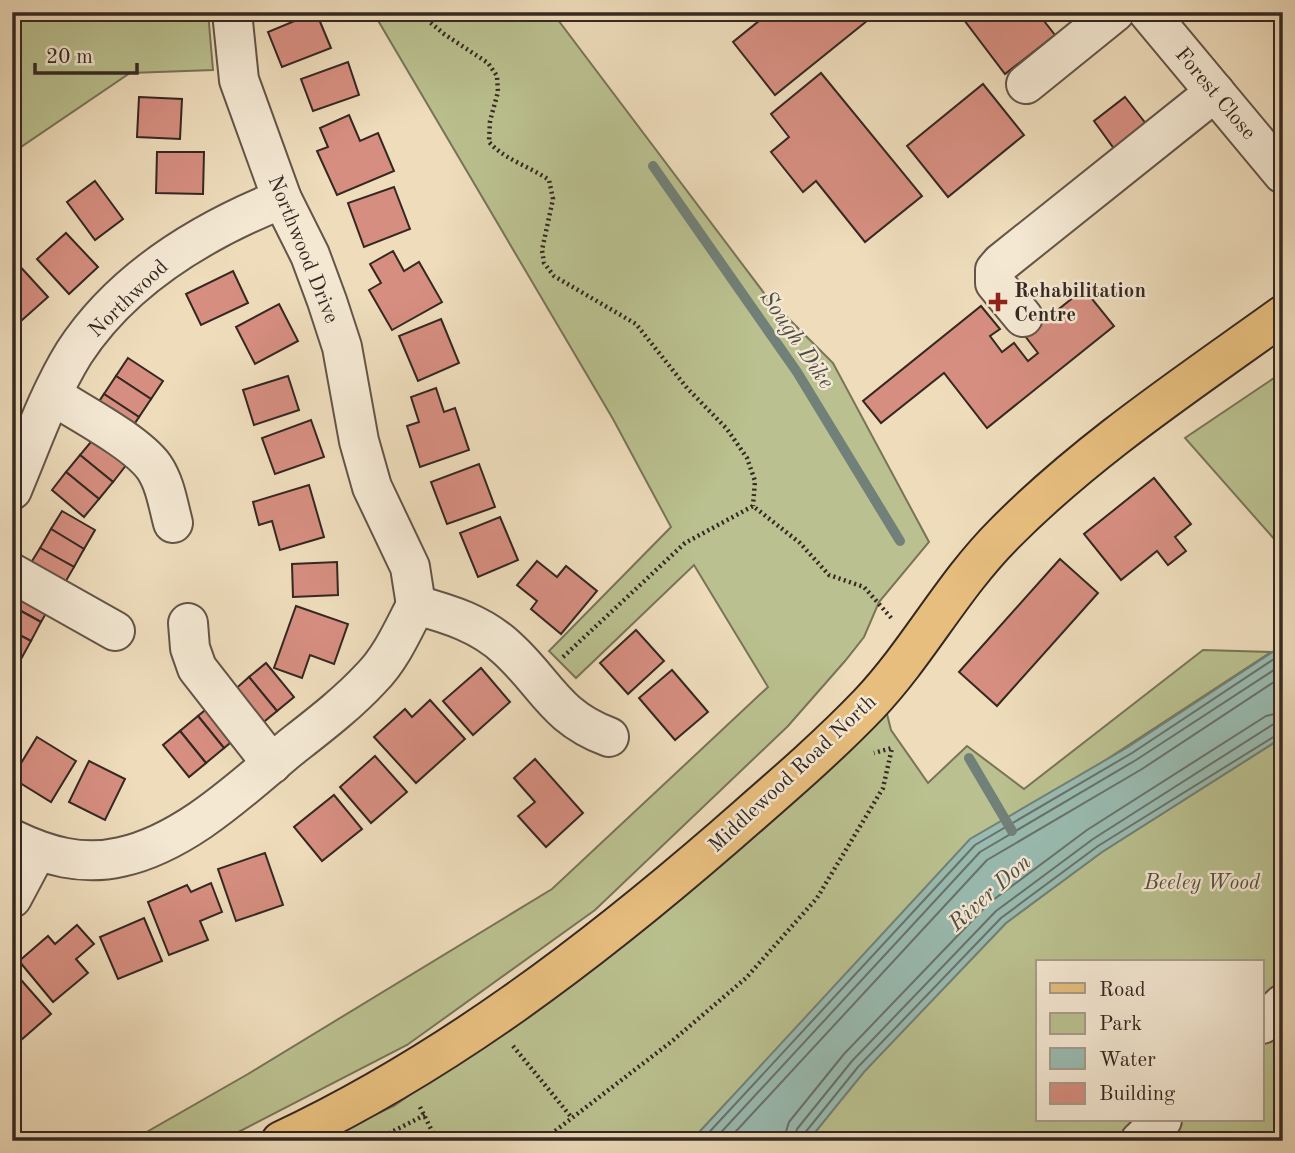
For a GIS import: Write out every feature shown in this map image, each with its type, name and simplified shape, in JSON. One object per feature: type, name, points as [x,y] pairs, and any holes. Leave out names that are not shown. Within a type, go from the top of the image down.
[{"type":"main road","name":"Middlewood Road North","points":[[281,1141],[400,1078],[540,985],[661,892],[835,738],[893,677],[945,603],[1003,535],[1086,460],[1283,315]]},
{"type":"street","name":"Northwood Drive","points":[[232,12],[239,80],[282,198],[310,255],[327,301],[342,347],[359,441],[372,487],[410,567],[416,605]]},
{"type":"street","points":[[1026,84],[1115,12]]},
{"type":"street","name":"Forest Close","points":[[1148,12],[1283,174]]},
{"type":"street","points":[[1023,317],[995,283],[995,270],[1214,92]]},
{"type":"street","name":"Northwood","points":[[12,490],[52,395],[75,352],[110,309],[145,276],[185,246],[243,214],[282,198]]},
{"type":"street","points":[[52,395],[142,454],[155,467],[165,488],[173,523]]},
{"type":"street","points":[[12,573],[115,631]]},
{"type":"street","points":[[12,898],[25,845],[69,860],[97,860],[121,857],[154,846],[184,829],[272,764],[372,677],[399,639],[416,605],[478,626],[508,648],[564,713],[584,727],[609,737]]},
{"type":"street","points":[[188,623],[190,648],[197,668],[272,764]]},
{"type":"street","points":[[1264,1022],[1283,1004]]},
{"type":"street","points":[[1140,1141],[1160,1122]]},
{"type":"path","points":[[12,13],[28,17],[68,12]]},
{"type":"path","points":[[418,12],[444,34],[488,63],[497,76],[498,92],[489,142],[500,154],[530,167],[549,180],[552,199],[542,250],[544,263],[554,276],[636,324],[687,388],[727,429],[747,458],[755,481],[752,506]]},
{"type":"path","points":[[752,506],[800,543],[829,575],[864,587],[917,643]]},
{"type":"path","points":[[537,682],[685,543],[752,506]]},
{"type":"path","points":[[542,1141],[671,1042],[746,978],[817,898],[884,788],[892,748],[860,757],[835,738]]},
{"type":"path","points":[[491,1018],[572,1118]]},
{"type":"path","points":[[374,1141],[425,1115]]},
{"type":"green space","points":[[12,12],[208,12],[213,70],[130,73],[12,153]]},
{"type":"green space","points":[[373,12],[552,12],[767,297],[833,363],[929,542],[879,602],[864,637],[788,726],[595,910],[407,1045],[221,1141],[131,1141],[248,1074],[552,889],[768,687],[694,565],[576,678],[549,651],[671,527],[613,419]]},
{"type":"green space","points":[[1283,372],[1283,549],[1185,438]]},
{"type":"green space","points":[[1203,650],[1271,652],[1089,771],[730,1099],[691,1141],[318,1141],[394,1106],[653,921],[885,706],[891,730],[928,783],[967,746],[1024,789]]},
{"type":"green space","name":"Beeley Wood","points":[[1283,737],[1283,1141],[808,1141],[863,1072],[1006,923],[1102,852]]},
{"type":"water","name":"River Don","points":[[1283,645],[1283,737],[1102,852],[1006,923],[864,1072],[808,1141],[691,1141],[970,839],[1128,747]]},
{"type":"building","points":[[316,12],[331,48],[282,67],[268,32]]},
{"type":"building","points":[[770,12],[878,12],[775,95],[733,42]]},
{"type":"building","points":[[958,12],[1037,12],[1055,35],[1005,74]]},
{"type":"building","points":[[348,62],[359,95],[313,111],[301,79]]},
{"type":"building","points":[[821,73],[922,196],[865,242],[816,181],[803,192],[771,152],[789,137],[771,114]]},
{"type":"building","points":[[983,84],[1024,135],[948,197],[907,146]]},
{"type":"building","points":[[139,97],[182,99],[180,139],[137,137]]},
{"type":"building","points":[[1125,97],[1147,125],[1115,150],[1094,121]]},
{"type":"building","points":[[349,115],[360,141],[378,133],[394,171],[337,195],[317,151],[328,147],[320,128]]},
{"type":"building","points":[[157,152],[204,152],[203,194],[156,193]]},
{"type":"building","points":[[95,181],[123,219],[95,240],[67,202]]},
{"type":"building","points":[[394,187],[410,229],[364,247],[348,203]]},
{"type":"building","points":[[66,233],[98,267],[69,294],[37,259]]},
{"type":"building","points":[[393,251],[404,271],[419,262],[442,302],[392,330],[369,290],[381,283],[370,264]]},
{"type":"building","points":[[16,262],[48,297],[12,329],[12,266]]},
{"type":"building","points":[[233,271],[248,303],[201,325],[186,294]]},
{"type":"building","points":[[1084,289],[1114,326],[987,428],[944,373],[881,423],[863,401],[981,306],[1000,329],[990,336],[1002,352],[1014,343],[1028,361],[1038,353],[1025,336]]},
{"type":"building","points":[[279,304],[298,341],[255,364],[236,327]]},
{"type":"building","points":[[441,319],[459,363],[418,381],[399,336]]},
{"type":"building","points":[[128,358],[163,381],[151,399],[116,376]]},
{"type":"building","points":[[116,376],[151,399],[139,417],[104,394]]},
{"type":"building","points":[[288,376],[299,410],[254,425],[243,390]]},
{"type":"building","points":[[436,388],[444,412],[455,408],[469,450],[420,467],[407,426],[419,422],[411,397]]},
{"type":"building","points":[[104,394],[139,417],[127,435],[92,412]]},
{"type":"building","points":[[311,420],[324,457],[275,474],[262,438]]},
{"type":"building","points":[[95,437],[127,464],[113,482],[80,455]]},
{"type":"building","points":[[80,455],[113,482],[99,499],[66,472]]},
{"type":"building","points":[[479,464],[495,507],[447,524],[431,482]]},
{"type":"building","points":[[66,472],[99,499],[84,517],[52,490]]},
{"type":"building","points":[[1154,478],[1191,524],[1175,537],[1186,551],[1168,565],[1157,551],[1121,580],[1084,534]]},
{"type":"building","points":[[309,485],[324,537],[280,550],[272,521],[259,525],[253,502]]},
{"type":"building","points":[[62,511],[95,530],[84,549],[51,529]]},
{"type":"building","points":[[500,517],[518,560],[478,577],[460,533]]},
{"type":"building","points":[[51,529],[84,549],[74,567],[40,548]]},
{"type":"building","points":[[40,548],[74,567],[63,586],[29,566]]},
{"type":"building","points":[[1060,559],[1098,593],[997,706],[959,672]]},
{"type":"building","points":[[537,561],[557,577],[566,566],[597,591],[561,634],[531,609],[537,601],[517,585]]},
{"type":"building","points":[[337,562],[338,595],[293,597],[292,564]]},
{"type":"building","points":[[12,594],[52,603],[41,622],[12,606]]},
{"type":"building","points":[[12,606],[41,622],[31,641],[12,631]]},
{"type":"building","points":[[296,606],[348,624],[334,664],[310,655],[302,678],[274,668]]},
{"type":"building","points":[[636,630],[664,661],[628,694],[600,663]]},
{"type":"building","points":[[12,631],[31,641],[20,661],[12,657]]},
{"type":"building","points":[[266,663],[294,697],[277,711],[249,677]]},
{"type":"building","points":[[481,668],[510,702],[473,735],[443,701]]},
{"type":"building","points":[[672,670],[708,712],[675,740],[639,698]]},
{"type":"building","points":[[249,677],[277,711],[260,725],[232,692]]},
{"type":"building","points":[[430,700],[465,739],[416,783],[374,737],[405,709],[412,717]]},
{"type":"building","points":[[215,702],[241,734],[224,748],[198,716]]},
{"type":"building","points":[[198,716],[224,748],[206,763],[180,731]]},
{"type":"building","points":[[180,731],[206,763],[189,777],[163,745]]},
{"type":"building","points":[[37,737],[76,761],[51,802],[12,778]]},
{"type":"building","points":[[375,756],[407,792],[371,823],[340,787]]},
{"type":"building","points":[[535,759],[583,813],[546,847],[518,816],[535,802],[514,778]]},
{"type":"building","points":[[89,761],[125,779],[105,820],[69,802]]},
{"type":"building","points":[[334,795],[362,829],[322,861],[294,827]]},
{"type":"building","points":[[265,853],[283,905],[236,921],[218,869]]},
{"type":"building","points":[[211,883],[222,912],[200,921],[208,940],[169,955],[148,902],[187,885],[191,892]]},
{"type":"building","points":[[144,918],[162,961],[118,979],[100,937]]},
{"type":"building","points":[[77,925],[94,944],[76,959],[88,973],[53,1002],[19,961],[48,936],[55,944]]},
{"type":"building","points":[[22,981],[51,1014],[13,1047],[12,989]]},
{"type":"waterway","name":"Sough Dike","points":[[653,166],[797,372],[900,541]]},
{"type":"waterway","name":"Sough Dike","points":[[969,758],[1012,831]]},
{"type":"place","name":"Rehabilitation Centre","points":[[998,302]]}]
